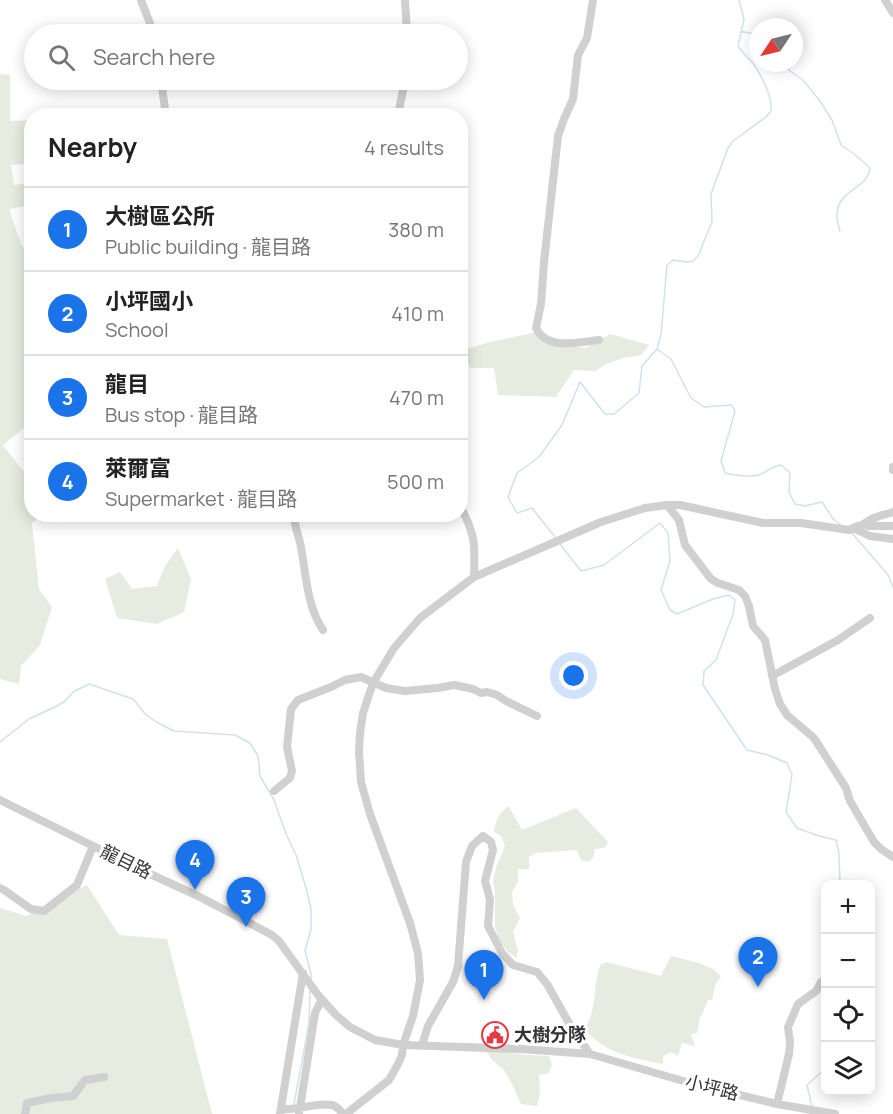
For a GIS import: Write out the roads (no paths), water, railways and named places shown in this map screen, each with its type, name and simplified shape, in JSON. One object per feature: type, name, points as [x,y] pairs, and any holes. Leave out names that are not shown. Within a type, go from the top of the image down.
[{"type":"street","points":[[141,0],[150,24]]},
{"type":"street","points":[[405,0],[406,24]]},
{"type":"street","points":[[593,0],[587,39],[578,55],[573,99],[558,136],[544,262],[542,304],[536,328],[544,339],[557,342],[570,344],[599,340]]},
{"type":"street","points":[[885,0],[893,13]]},
{"type":"street","points":[[162,90],[165,108]]},
{"type":"street","points":[[399,108],[403,90]]},
{"type":"street","points":[[667,505],[679,520],[685,545],[711,579],[732,586],[745,596],[753,626],[765,640],[780,704],[787,715],[814,738],[846,788],[850,801],[874,842],[893,857]]},
{"type":"street","points":[[303,973],[282,1111],[299,1111],[330,1105],[345,1114],[389,1080],[398,1064],[411,1023],[420,980],[418,953],[410,923],[370,814],[361,782],[359,752],[363,713],[373,683],[394,648],[420,618],[474,578],[612,519],[645,508],[680,505],[763,523],[801,523],[850,528],[860,527],[877,516],[893,512]]},
{"type":"street","points":[[468,520],[475,545],[474,578]]},
{"type":"street","points":[[294,522],[311,602],[323,630]]},
{"type":"street","points":[[868,526],[893,526]]},
{"type":"street","points":[[850,528],[870,536],[893,539]]},
{"type":"street","points":[[772,676],[838,640],[870,618]]},
{"type":"street","points":[[274,791],[291,778],[292,771],[287,747],[291,709],[295,703],[345,680],[361,677],[386,688],[405,690],[454,685],[480,693],[487,692],[497,695],[537,716]]},
{"type":"street","name":"龍目路","points":[[0,800],[198,896],[272,935],[279,941],[320,997]]},
{"type":"street","points":[[422,1045],[428,1026],[453,982],[458,966],[466,862],[472,846],[483,836],[491,842],[493,850],[485,880],[490,900],[488,926],[502,953],[513,965],[537,972],[548,984],[570,1026],[590,1054]]},
{"type":"street","points":[[0,888],[32,909],[44,911],[77,885],[93,846]]},
{"type":"street","points":[[777,1104],[789,1054],[788,1027],[798,1004],[816,991],[821,982]]},
{"type":"street","points":[[320,997],[350,1027],[375,1040],[403,1045],[521,1048],[590,1054]]},
{"type":"street","points":[[299,1111],[315,1013],[320,997]]},
{"type":"street","name":"小坪路","points":[[590,1054],[690,1083],[777,1104],[835,1114]]},
{"type":"street","points":[[26,1114],[27,1103],[73,1096],[85,1080],[104,1077]]},
{"type":"waterway","points":[[555,537],[532,508],[517,513],[508,497],[517,473],[539,457],[562,425],[580,382],[605,414],[614,414],[639,393],[642,366],[657,349],[661,335],[667,265],[673,260],[693,261],[698,256],[712,222],[711,194],[728,148],[733,141],[771,111],[770,99],[762,78],[738,46],[744,19],[739,0]]},
{"type":"waterway","points":[[741,31],[749,33]]},
{"type":"waterway","points":[[791,72],[803,80],[820,101],[832,120],[841,145],[870,168],[864,181],[841,201],[837,218],[840,232]]},
{"type":"waterway","points":[[657,349],[671,359],[691,398],[704,407],[732,405],[735,411],[721,461],[725,473],[755,476],[781,465],[790,473],[789,492],[795,504],[805,506],[822,502],[834,520],[841,525]]},
{"type":"waterway","points":[[560,544],[581,571],[604,565],[660,523],[668,533],[670,561],[661,590],[670,610],[677,614],[729,595],[735,600],[733,614],[716,660],[704,671],[703,685],[747,750],[787,763],[792,775],[786,812],[797,828],[836,840],[840,880]]},
{"type":"waterway","points":[[852,533],[888,575],[893,587]]},
{"type":"waterway","points":[[0,742],[29,719],[57,706],[73,692],[89,684],[133,699],[146,715],[174,731],[235,735],[250,743],[258,756],[260,776],[274,800],[296,855],[306,888],[311,909],[311,930],[305,951],[311,980]]},
{"type":"waterway","points":[[294,1104],[309,1023],[310,990]]},
{"type":"waterway","points":[[812,1107],[807,1085],[821,1072]]},
{"type":"place","name":"萊爾富","points":[[195,890]]},
{"type":"place","name":"龍目","points":[[246,927]]},
{"type":"place","name":"小坪國小","points":[[758,987]]},
{"type":"place","name":"大樹區公所","points":[[484,1000]]},
{"type":"place","name":"大樹分隊","points":[[495,1035]]}]
